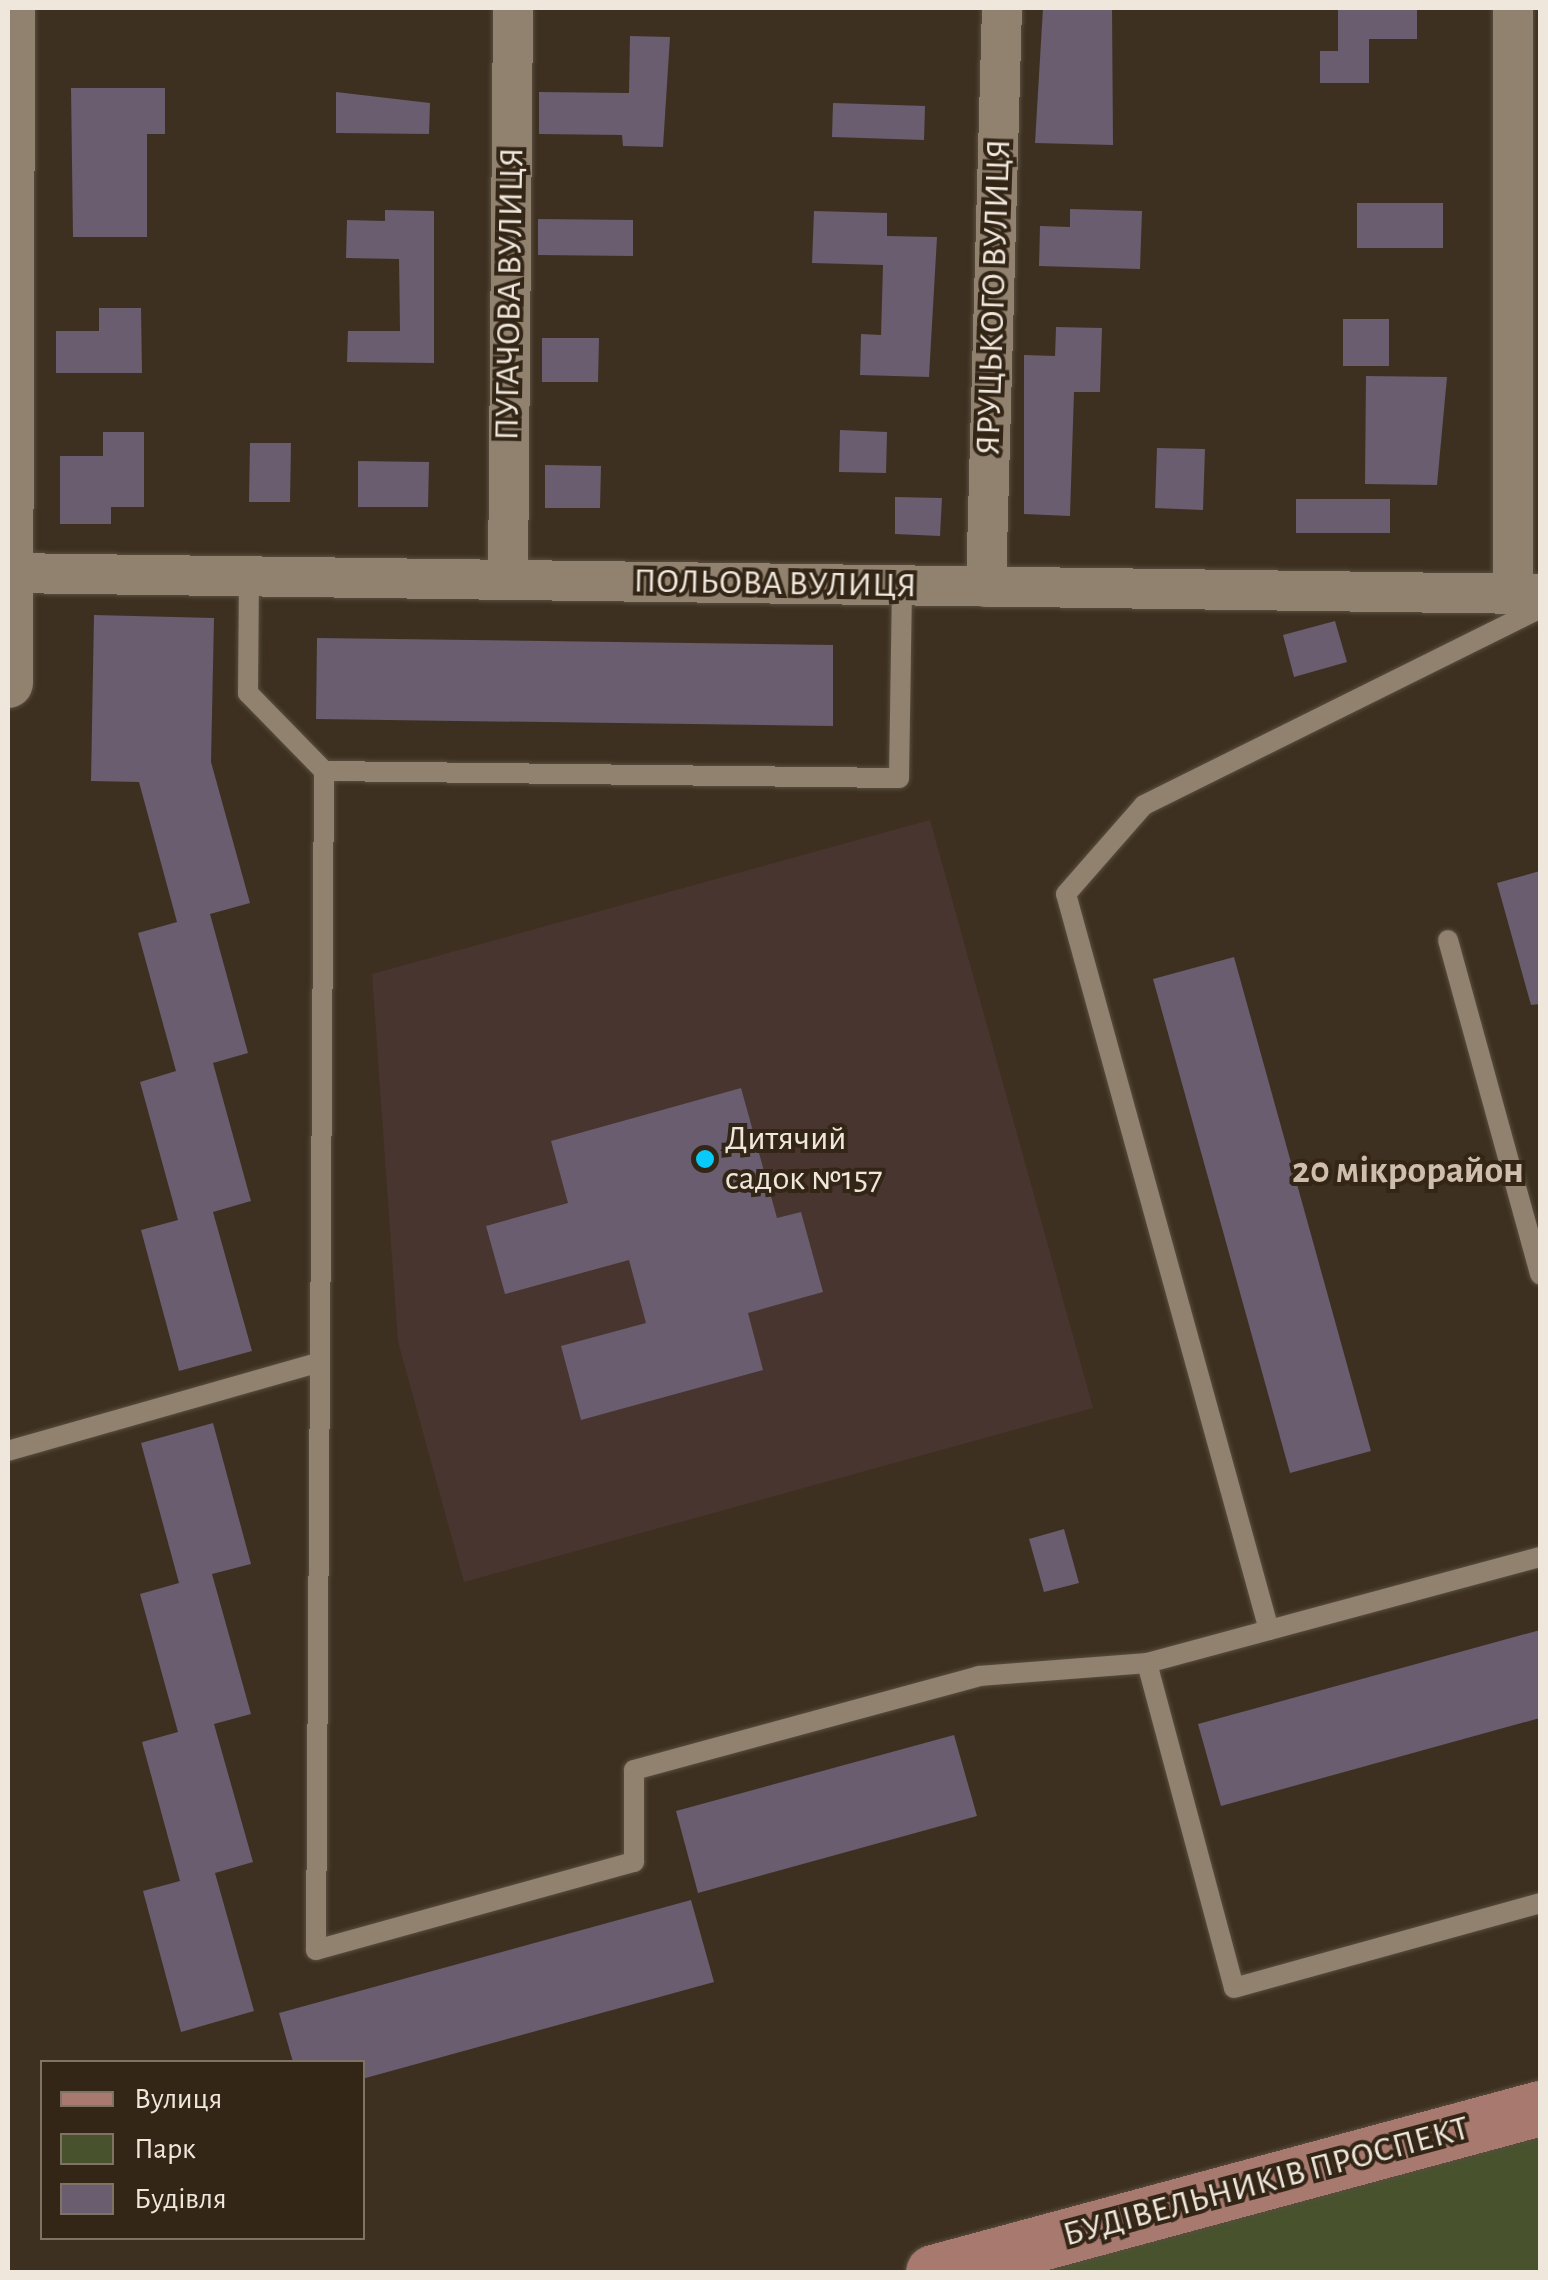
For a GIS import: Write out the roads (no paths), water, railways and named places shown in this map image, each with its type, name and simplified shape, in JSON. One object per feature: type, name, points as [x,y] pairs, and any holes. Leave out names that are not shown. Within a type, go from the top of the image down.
[{"type":"main road","name":"БУДІВЕЛЬНИКІВ ПРОСПЕКТ","points":[[933,2272],[1540,2108]]},
{"type":"street","points":[[8,683],[10,8]]},
{"type":"street","name":"ПУГАЧОВА ВУЛИЦЯ","points":[[508,580],[513,8]]},
{"type":"street","name":"ЯРУЦЬКОГО ВУЛИЦЯ","points":[[986,587],[1002,8]]},
{"type":"street","points":[[1513,8],[1531,599]]},
{"type":"street","name":"ПОЛЬОВА ВУЛИЦЯ","points":[[8,573],[902,585],[1531,599]]},
{"type":"lane","points":[[249,577],[248,693],[324,771],[316,1950],[634,1862],[634,1770],[979,1676],[1146,1664],[1540,1557]]},
{"type":"lane","points":[[324,771],[899,778],[902,585]]},
{"type":"lane","points":[[1269,1630],[1066,894],[1144,806],[1531,599]]},
{"type":"lane","points":[[1448,940],[1540,1275]]},
{"type":"lane","points":[[8,1450],[320,1362]]},
{"type":"lane","points":[[1146,1664],[1234,1988],[1540,1903]]},
{"type":"place","name":"Дитячий садок №157","points":[[705,1159]]},
{"type":"district","name":"20 мікрорайон","points":[[1408,1172]]}]
